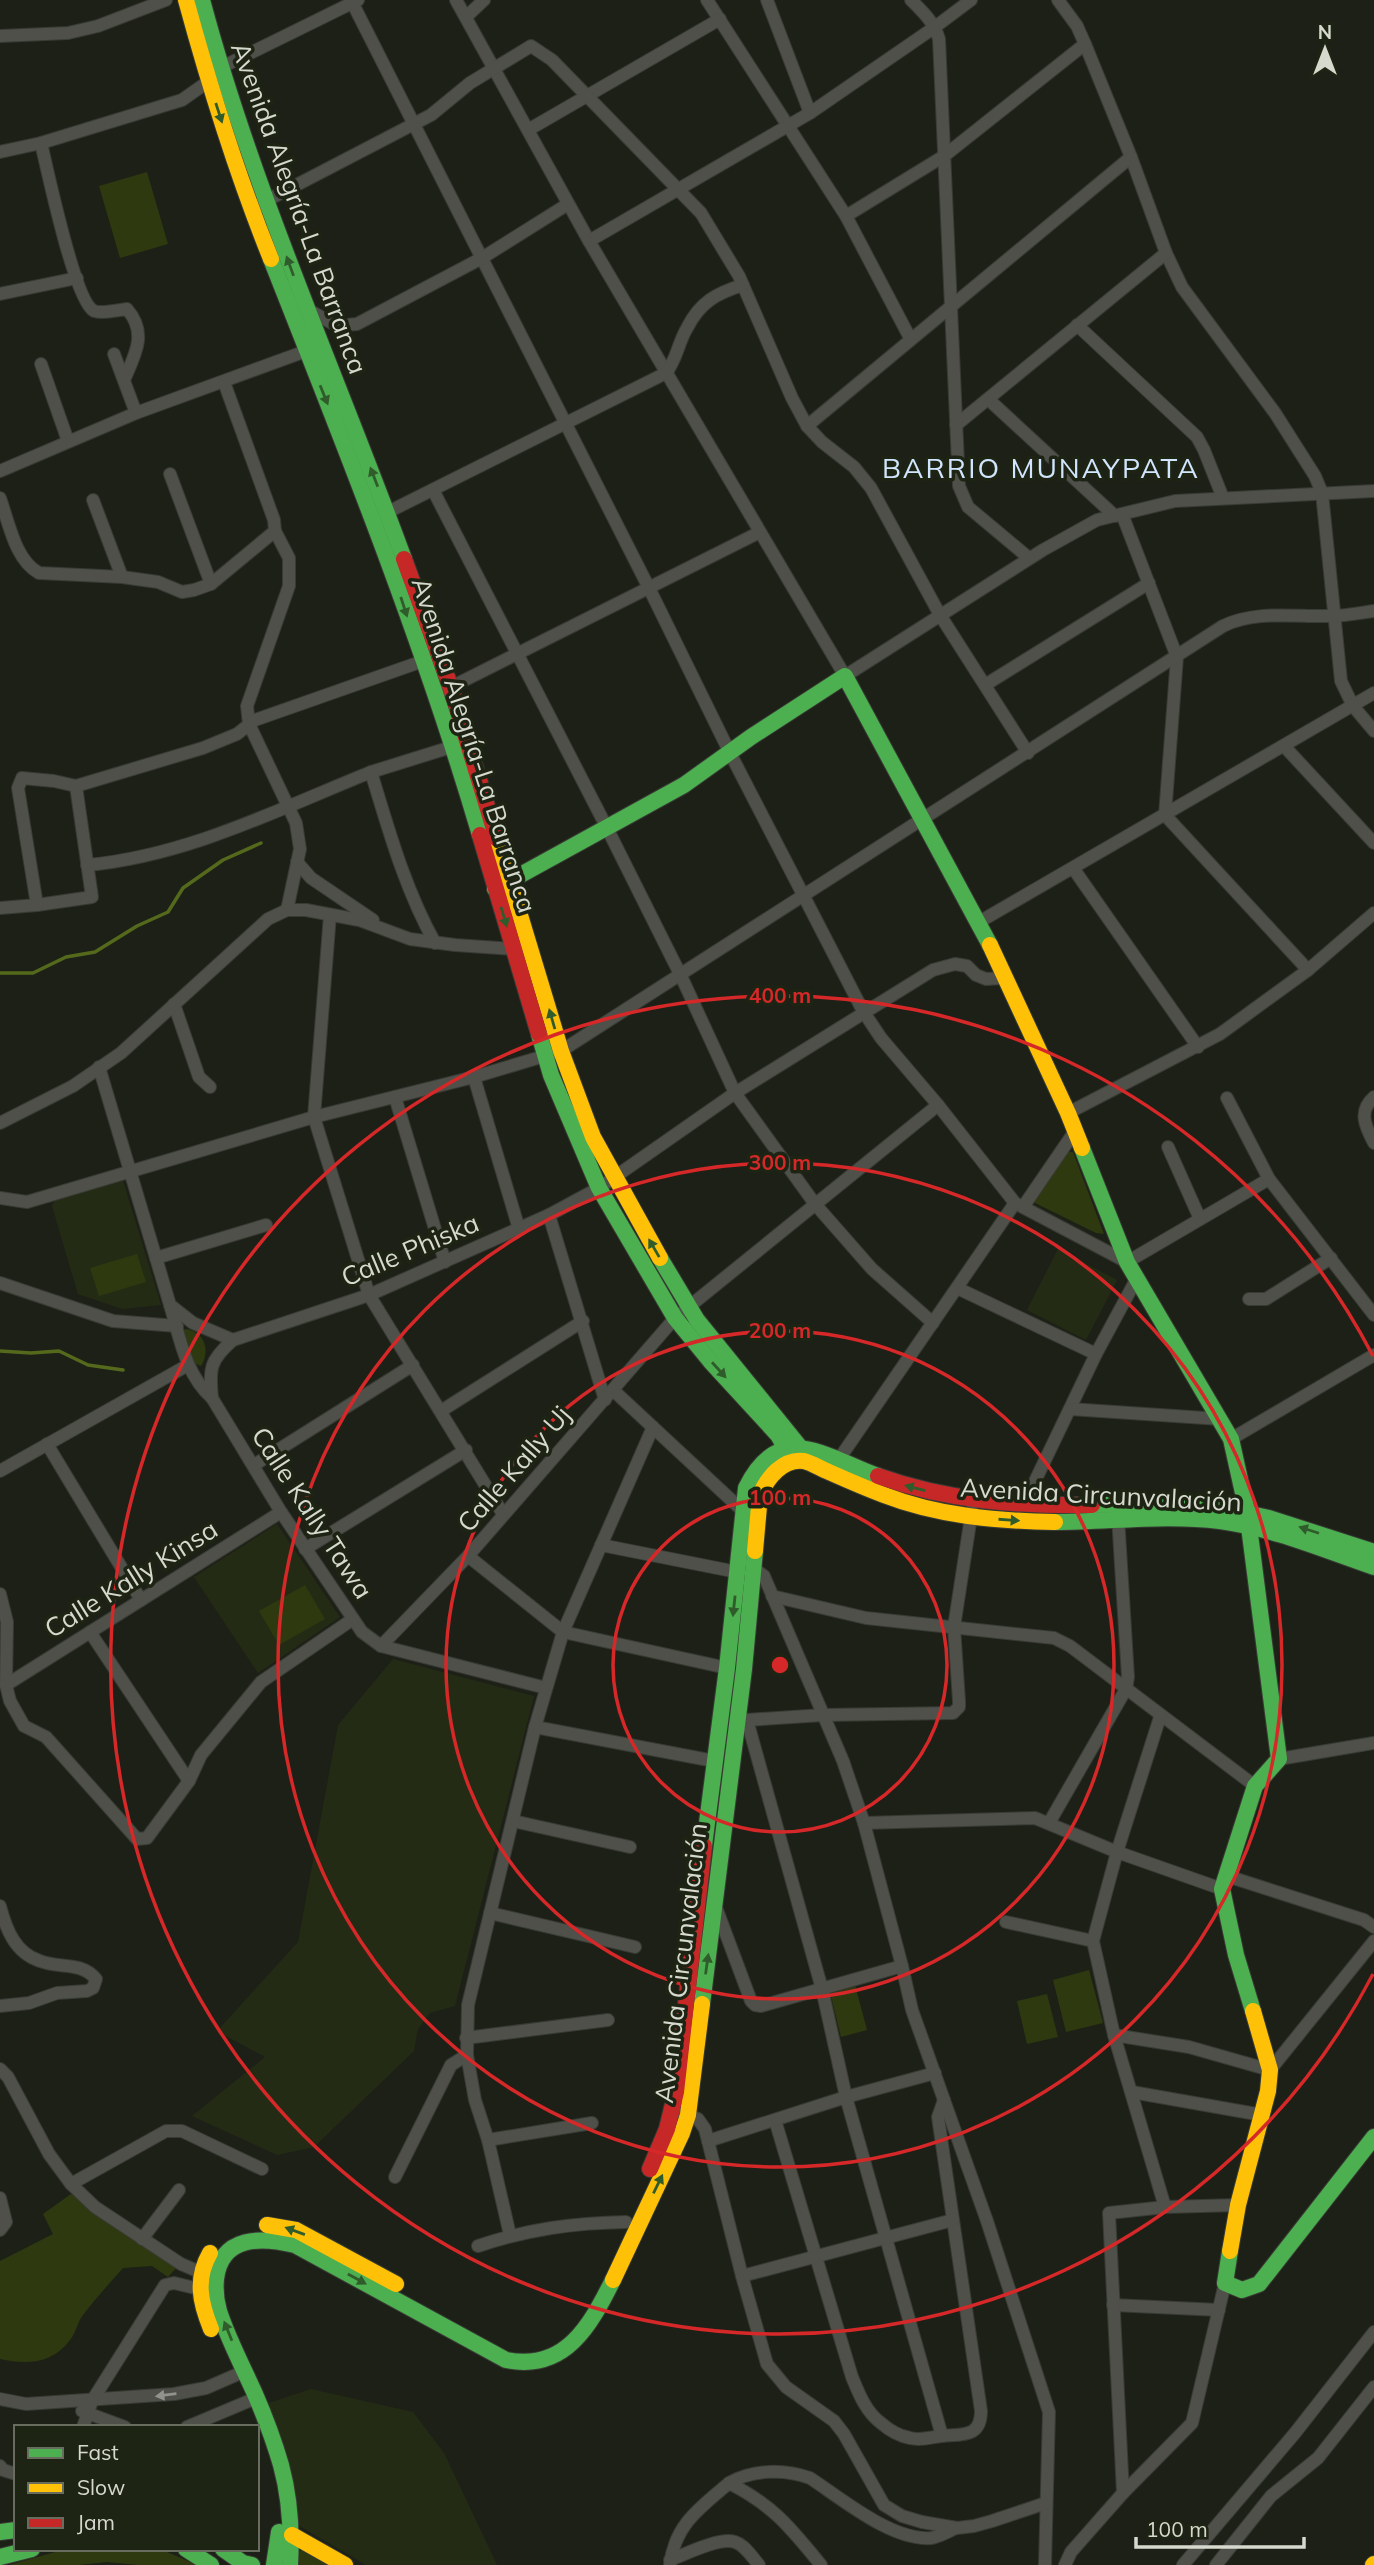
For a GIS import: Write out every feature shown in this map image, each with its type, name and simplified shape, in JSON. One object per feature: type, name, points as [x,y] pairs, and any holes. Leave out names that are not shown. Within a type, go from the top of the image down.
[{"type":"main road","name":"Avenida Alegría-La Barranca","points":[[186,0],[251,209],[306,351],[380,516],[451,688],[460,744],[521,948],[593,1137],[688,1307],[795,1455]]},
{"type":"main road","name":"Avenida Alegría-La Barranca","points":[[202,0],[220,68],[380,516],[434,693],[460,744]]},
{"type":"main road","points":[[502,886],[684,785],[751,737],[845,676],[979,922],[1068,1113],[1127,1262],[1231,1439],[1248,1518],[1279,1759],[1255,1786],[1225,1883],[1236,1955],[1270,2070],[1268,2091],[1238,2205],[1225,2283],[1234,2290],[1245,2291],[1259,2284],[1374,2137]]},
{"type":"main road","name":"Avenida Alegría-La Barranca","points":[[521,948],[544,1057],[599,1188],[675,1318],[795,1455]]},
{"type":"main road","name":"Avenida Circunvalación","points":[[238,2374],[218,2309],[214,2278],[218,2266],[234,2247],[258,2238],[295,2245],[506,2360],[534,2363],[560,2354],[584,2328],[610,2286],[682,2133],[680,2112],[705,1920],[713,1761],[750,1511],[765,1482],[774,1471],[795,1455],[822,1451],[835,1465],[870,1490],[932,1510],[1024,1504],[1188,1519],[1248,1518],[1374,1552]]},
{"type":"main road","name":"Avenida Circunvalación","points":[[972,1508],[1020,1520],[1118,1513]]},
{"type":"main road","name":"Avenida Circunvalación","points":[[1248,1518],[1374,1567]]},
{"type":"main road","name":"Avenida Circunvalación","points":[[705,1920],[715,1903],[742,1719],[743,1569]]},
{"type":"main road","name":"Avenida Circunvalación","points":[[280,2561],[286,2535],[285,2483],[277,2454],[238,2374],[207,2320],[199,2289],[201,2272],[212,2249],[232,2232],[261,2225],[285,2227],[314,2238],[504,2343],[522,2350],[548,2346],[568,2327],[597,2282],[660,2148],[680,2112]]},
{"type":"main road","name":"Avenida Circunvalación","points":[[250,2400],[254,2425]]},
{"type":"main road","name":"Avenida Circunvalación","points":[[259,2440],[267,2459],[286,2535]]},
{"type":"main road","points":[[286,2535],[345,2565]]},
{"type":"main road","points":[[0,2557],[24,2551]]},
{"type":"main road","points":[[189,2551],[211,2565]]},
{"type":"main road","points":[[225,2551],[241,2565]]},
{"type":"main road","points":[[226,2551],[243,2563],[252,2565]]},
{"type":"main road","points":[[259,2565],[280,2561]]},
{"type":"street","points":[[0,36],[68,33],[97,26],[166,0]]},
{"type":"street","points":[[456,0],[589,241],[845,676],[1030,558],[1097,520],[1175,501],[1374,491]]},
{"type":"street","points":[[466,17],[484,0]]},
{"type":"street","points":[[707,0],[846,216],[910,338]]},
{"type":"street","points":[[767,0],[810,113]]},
{"type":"street","points":[[911,0],[935,27],[939,39],[959,486],[968,507],[1030,558]]},
{"type":"street","points":[[589,241],[810,113],[971,0]]},
{"type":"street","points":[[1058,0],[1077,26],[1085,44],[1166,253],[1182,287],[1275,413],[1322,493],[1341,681],[1353,706],[1374,731]]},
{"type":"street","points":[[0,152],[41,143],[182,100],[209,81],[220,68],[354,1],[730,753],[806,896],[863,1012],[881,1038],[1019,1205],[1127,1262],[1269,1179]]},
{"type":"street","points":[[528,130],[720,19]]},
{"type":"street","points":[[846,216],[944,156],[1085,44]]},
{"type":"street","points":[[251,209],[414,125],[493,68],[531,46],[552,60],[701,213],[743,285],[807,426],[822,442],[854,467],[870,488],[940,615],[1028,753]]},
{"type":"street","points":[[41,143],[66,246],[85,300],[93,310],[127,309],[137,325],[140,340],[124,380]]},
{"type":"street","points":[[807,426],[1131,157]]},
{"type":"street","points":[[287,301],[337,326],[350,327],[482,258],[568,204]]},
{"type":"street","points":[[956,425],[1166,253]]},
{"type":"street","points":[[0,294],[78,278]]},
{"type":"street","points":[[380,516],[666,373],[673,364],[687,328],[705,303],[718,293],[743,285]]},
{"type":"street","points":[[1077,326],[1197,437],[1223,498]]},
{"type":"street","points":[[0,471],[136,413],[306,351]]},
{"type":"street","points":[[114,354],[136,413]]},
{"type":"street","points":[[41,364],[68,441]]},
{"type":"street","points":[[224,382],[274,520],[275,531],[289,558],[289,586],[248,700],[249,724],[296,823],[300,849],[287,910]]},
{"type":"street","points":[[988,399],[1119,515],[1177,657],[1165,816],[1308,970]]},
{"type":"street","points":[[170,474],[211,584]]},
{"type":"street","points":[[433,490],[607,828],[681,976],[735,1093],[815,1204],[872,1269],[933,1323]]},
{"type":"street","points":[[0,498],[22,557],[28,567],[39,573],[122,577],[158,582],[182,592],[211,584],[275,531]]},
{"type":"street","points":[[93,500],[122,577]]},
{"type":"street","points":[[434,693],[451,688],[760,532]]},
{"type":"street","points":[[985,685],[1149,583]]},
{"type":"street","points":[[0,1198],[27,1202],[314,1116],[474,1077],[561,1051],[1238,619],[1256,616],[1333,616],[1374,611]]},
{"type":"street","points":[[37,905],[18,788],[22,778],[54,780],[76,786],[203,748],[237,733],[267,715],[423,661]]},
{"type":"street","points":[[979,922],[1374,693]]},
{"type":"street","points":[[87,864],[108,863],[170,850],[371,772],[460,744]]},
{"type":"street","points":[[1284,746],[1374,843]]},
{"type":"street","points":[[371,772],[404,880],[435,943]]},
{"type":"street","points":[[0,908],[92,897],[76,786]]},
{"type":"street","points":[[297,862],[311,878],[391,931]]},
{"type":"street","points":[[1073,868],[1198,1047]]},
{"type":"street","points":[[0,1123],[73,1086],[121,1053],[268,919],[287,910],[306,910],[359,920],[410,939],[521,948]]},
{"type":"street","points":[[1068,1113],[1220,1034],[1308,970],[1374,913]]},
{"type":"street","points":[[330,915],[314,1116],[369,1295],[503,1514]]},
{"type":"street","name":"Calle Phiska","points":[[233,1340],[369,1295],[549,1215],[599,1188],[735,1093],[933,970],[955,964],[967,965],[976,975],[986,979],[1004,978]]},
{"type":"street","points":[[174,1004],[199,1077],[210,1087]]},
{"type":"street","name":"Calle Kally Tawa","points":[[99,1067],[188,1365],[200,1387],[212,1398],[281,1512],[353,1619],[362,1632],[382,1646]]},
{"type":"street","points":[[474,1077],[519,1229]]},
{"type":"street","points":[[395,1097],[445,1262]]},
{"type":"street","points":[[1374,1097],[1366,1103],[1363,1114],[1374,1143]]},
{"type":"street","points":[[1227,1098],[1269,1179],[1374,1315]]},
{"type":"street","name":"Calle Kally Uj","points":[[382,1646],[468,1556],[675,1318],[938,1105]]},
{"type":"street","points":[[835,1465],[957,1289],[1075,1131]]},
{"type":"street","points":[[1168,1147],[1200,1219]]},
{"type":"street","points":[[549,1215],[609,1395],[653,1427],[750,1511]]},
{"type":"street","points":[[156,1258],[266,1225]]},
{"type":"street","points":[[1249,1299],[1266,1299],[1331,1258]]},
{"type":"street","points":[[1024,1504],[1096,1354],[1137,1278]]},
{"type":"street","points":[[0,1283],[113,1321],[177,1326]]},
{"type":"street","points":[[957,1289],[1096,1354]]},
{"type":"street","points":[[170,1305],[193,1323],[233,1340],[216,1355],[210,1373],[212,1398]]},
{"type":"street","points":[[441,1411],[583,1321]]},
{"type":"street","points":[[1231,1439],[1374,1356]]},
{"type":"street","points":[[0,1471],[188,1365]]},
{"type":"street","points":[[254,1465],[413,1365]]},
{"type":"street","points":[[1070,1409],[1220,1419]]},
{"type":"street","points":[[510,2235],[488,2140],[475,2100],[467,2055],[468,2005],[535,1727],[562,1632],[653,1427]]},
{"type":"street","points":[[47,1444],[141,1600]]},
{"type":"street","points":[[305,1549],[466,1450]]},
{"type":"street","points":[[942,2436],[846,2097],[822,1989],[742,1719],[953,1713],[959,1707],[954,1627],[972,1508]]},
{"type":"street","name":"Calle Kally Kinsa","points":[[6,1685],[281,1512]]},
{"type":"street","points":[[1049,1823],[1126,1689],[1128,1677],[1118,1513]]},
{"type":"street","points":[[601,1545],[743,1569],[764,1576],[843,1761],[864,1823],[912,2010],[987,2221],[1049,2412],[1045,2565]]},
{"type":"street","points":[[468,1556],[562,1632],[727,1668]]},
{"type":"street","points":[[0,1594],[6,1622],[6,1685],[10,1701],[24,1726],[46,1737],[137,1839],[147,1838],[189,1781],[201,1755],[261,1682],[353,1619]]},
{"type":"street","points":[[772,1596],[866,1618],[1054,1638],[1070,1646],[1160,1717],[1255,1786]]},
{"type":"street","points":[[90,1632],[189,1781]]},
{"type":"street","points":[[382,1646],[546,1688]]},
{"type":"street","points":[[1160,1717],[1117,1852],[1093,1941],[1114,2035],[1165,2207]]},
{"type":"street","points":[[535,1727],[713,1761]]},
{"type":"street","points":[[1279,1759],[1374,1743]]},
{"type":"street","points":[[864,1823],[1035,1818],[1117,1852],[1364,1920],[1374,1927]]},
{"type":"street","points":[[513,1821],[630,1847]]},
{"type":"street","points":[[715,1903],[751,2001],[755,2005],[761,2006],[902,1966]]},
{"type":"street","points":[[0,1906],[12,1941],[23,1951],[40,1961],[79,1967],[96,1979],[87,1992],[57,1993],[29,2003],[0,2006]]},
{"type":"street","points":[[490,1913],[635,1947]]},
{"type":"street","points":[[1006,1922],[1093,1941]]},
{"type":"street","points":[[1114,2035],[1189,2047],[1270,2070],[1374,1941]]},
{"type":"street","points":[[466,2038],[608,2020]]},
{"type":"street","points":[[395,2177],[451,2065],[467,2055]]},
{"type":"street","points":[[0,2069],[8,2077],[49,2154],[71,2183],[95,2207],[181,2264],[201,2272]]},
{"type":"street","points":[[708,2141],[846,2097],[935,2073]]},
{"type":"street","points":[[1132,2092],[1262,2115]]},
{"type":"street","points":[[775,2120],[852,2377],[868,2411],[879,2422],[912,2439],[961,2436],[975,2430],[981,2422],[938,2117],[944,2100]]},
{"type":"street","points":[[680,2112],[702,2122],[767,2364],[786,2387],[834,2421],[845,2434],[884,2505],[912,2519],[957,2528]]},
{"type":"street","points":[[488,2140],[592,2123]]},
{"type":"street","points":[[71,2183],[166,2131],[182,2131],[262,2169]]},
{"type":"street","points":[[142,2239],[179,2190]]},
{"type":"street","points":[[0,2198],[6,2222],[0,2230]]},
{"type":"street","points":[[1124,2493],[1109,2213],[1165,2207],[1238,2205]]},
{"type":"street","points":[[742,2276],[953,2220]]},
{"type":"street","points":[[478,2245],[510,2235],[561,2225],[626,2222]]},
{"type":"street","points":[[85,2420],[97,2400],[100,2386],[165,2285],[174,2283],[199,2289]]},
{"type":"street","points":[[1065,2565],[1071,2552],[1192,2423],[1225,2283]]},
{"type":"street","points":[[1113,2305],[1219,2310]]},
{"type":"street","points":[[1183,2565],[1295,2432],[1374,2332]]},
{"type":"street","points":[[0,2399],[26,2404],[174,2394],[206,2388],[238,2374]]},
{"type":"street","points":[[1216,2565],[1271,2496],[1318,2458],[1374,2387]]},
{"type":"street","points":[[70,2402],[85,2420],[100,2423],[97,2400]]},
{"type":"street","points":[[192,2425],[250,2400]]},
{"type":"street","points":[[670,2562],[676,2535],[697,2510],[729,2483],[751,2473],[798,2474],[880,2525],[916,2537],[933,2538],[957,2528],[992,2521],[1046,2502]]},
{"type":"street","points":[[729,2483],[757,2497],[774,2510],[821,2565]]},
{"type":"street","points":[[670,2562],[724,2541],[736,2542],[746,2548],[759,2565]]},
{"type":"shaded area","points":[[123,1181],[161,1305],[122,1309],[78,1294],[52,1206],[55,1200]]},
{"type":"shaded area","points":[[1058,1249],[1117,1280],[1086,1340],[1027,1310]]},
{"type":"shaded area","points":[[277,1524],[340,1617],[258,1673],[194,1577]]},
{"type":"shaded area","points":[[393,1659],[534,1696],[455,2006],[430,2013],[418,2029],[414,2051],[314,2147],[277,2155],[192,2116],[265,2057],[217,2031],[298,1942],[338,1725]]},
{"type":"shaded area","points":[[311,2389],[413,2412],[444,2453],[497,2565],[366,2565],[296,2524],[266,2404]]},
{"type":"green space","points":[[147,172],[168,244],[120,258],[99,186]]},
{"type":"green space","points":[[1067,1152],[1073,1152],[1104,1234],[1096,1233],[1033,1202]]},
{"type":"green space","points":[[137,1254],[146,1282],[99,1296],[90,1268]]},
{"type":"green space","points":[[185,1329],[197,1333],[204,1342],[205,1354],[201,1366],[194,1363],[180,1333]]},
{"type":"green space","points":[[305,1585],[325,1619],[279,1645],[259,1611]]},
{"type":"green space","points":[[1089,1970],[1103,2023],[1066,2032],[1053,1980]]},
{"type":"green space","points":[[855,1985],[867,2030],[841,2037],[830,1992]]},
{"type":"green space","points":[[1047,1994],[1058,2037],[1027,2044],[1017,2001]]},
{"type":"green space","points":[[71,2194],[177,2267],[168,2277],[152,2266],[123,2268],[83,2315],[70,2340],[55,2354],[29,2362],[0,2359],[0,2261],[53,2234],[43,2214]]},
{"type":"green space","points":[[303,2548],[339,2565],[296,2565]]},
{"type":"green space","points":[[59,2551],[165,2551],[197,2565],[107,2562],[78,2565],[9,2565]]},
{"type":"waterway","points":[[0,973],[33,973],[66,957],[95,952],[137,926],[168,912],[183,888],[223,860],[261,843]]},
{"type":"waterway","points":[[0,1351],[59,1351],[88,1365],[123,1370]]},
{"type":"traffic: fast","points":[[202,0],[270,212],[404,559]]},
{"type":"traffic: fast","points":[[271,259],[408,616],[480,835]]},
{"type":"traffic: fast","points":[[495,889],[684,785],[751,737],[845,676],[990,945]]},
{"type":"traffic: fast","points":[[539,1034],[551,1075],[599,1188],[675,1318],[778,1435],[790,1456]]},
{"type":"traffic: fast","points":[[1082,1148],[1127,1262],[1231,1439],[1247,1511],[1279,1759],[1255,1786],[1222,1889],[1236,1955],[1253,2011]]},
{"type":"traffic: fast","points":[[660,1258],[697,1320],[799,1446]]},
{"type":"traffic: fast","points":[[704,1846],[727,1668],[746,1488],[759,1467],[774,1454],[789,1449],[823,1453],[878,1476]]},
{"type":"traffic: fast","points":[[1092,1505],[1204,1504],[1269,1518],[1374,1552]]},
{"type":"traffic: fast","points":[[1055,1522],[1158,1518],[1220,1521],[1279,1534],[1374,1567]]},
{"type":"traffic: fast","points":[[702,2004],[744,1669],[755,1551]]},
{"type":"traffic: fast","points":[[1230,2251],[1225,2283],[1242,2290],[1259,2284],[1374,2137]]},
{"type":"traffic: fast","points":[[290,2565],[290,2515],[281,2465],[262,2411],[217,2303],[216,2279],[219,2265],[226,2254],[245,2242],[269,2241],[295,2245],[506,2360],[527,2362],[544,2359],[573,2342],[595,2314],[613,2280]]},
{"type":"traffic: fast","points":[[0,2532],[14,2530]]},
{"type":"traffic: fast","points":[[274,2565],[279,2532]]},
{"type":"traffic: fast","points":[[0,2557],[24,2551]]},
{"type":"traffic: fast","points":[[189,2551],[211,2565]]},
{"type":"traffic: fast","points":[[226,2551],[243,2563],[252,2565]]},
{"type":"traffic: slow","points":[[186,0],[225,131],[271,259]]},
{"type":"traffic: slow","points":[[497,839],[561,1051],[593,1137],[660,1258]]},
{"type":"traffic: slow","points":[[990,945],[1082,1148]]},
{"type":"traffic: slow","points":[[755,1551],[760,1495],[777,1470],[796,1461],[807,1462],[877,1492],[925,1508],[990,1519],[1055,1522]]},
{"type":"traffic: slow","points":[[613,2280],[688,2115],[702,2004]]},
{"type":"traffic: slow","points":[[1230,2251],[1238,2205],[1268,2091],[1270,2070],[1253,2011]]},
{"type":"traffic: slow","points":[[267,2225],[296,2230],[396,2284]]},
{"type":"traffic: slow","points":[[210,2253],[202,2272],[201,2291],[211,2329]]},
{"type":"traffic: slow","points":[[292,2535],[345,2565]]},
{"type":"traffic: jam","points":[[404,559],[451,688],[497,839]]},
{"type":"traffic: jam","points":[[480,835],[539,1034]]},
{"type":"traffic: jam","points":[[878,1476],[930,1491],[984,1500],[1092,1505]]},
{"type":"traffic: jam","points":[[650,2169],[667,2129],[676,2092],[704,1846]]},
{"type":"district","name":"BARRIO MUNAYPATA","points":[[1041,468]]}]
